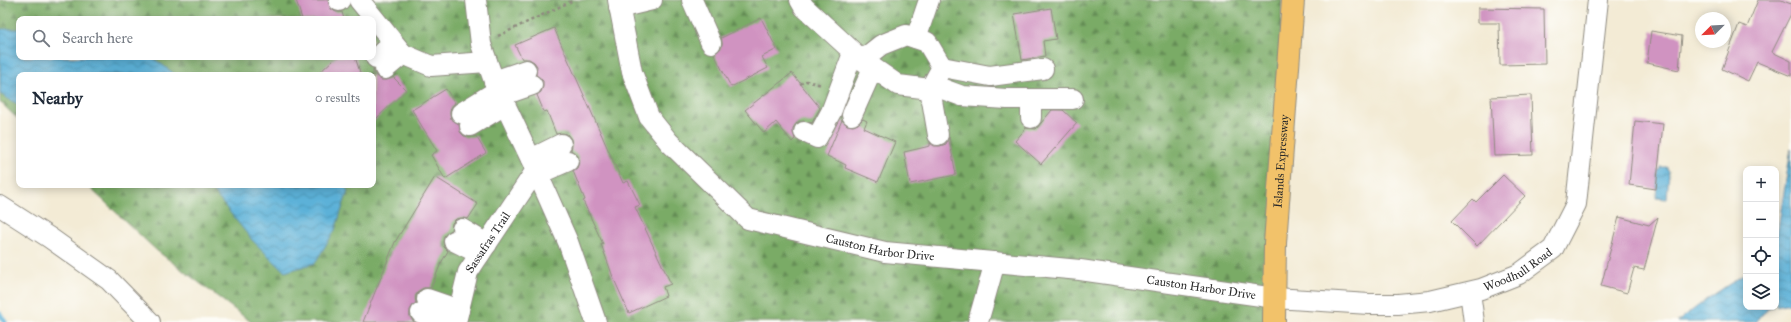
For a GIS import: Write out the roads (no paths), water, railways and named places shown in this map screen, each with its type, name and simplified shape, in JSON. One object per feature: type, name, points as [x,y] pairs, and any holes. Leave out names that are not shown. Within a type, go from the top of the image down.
[{"type":"main road","name":"Islands Expressway","points":[[1274,322],[1275,243],[1293,0]]},
{"type":"street","points":[[359,0],[372,16]]},
{"type":"street","points":[[476,0],[481,44],[487,62],[499,93],[568,242],[596,322]]},
{"type":"street","points":[[619,4],[652,0]]},
{"type":"street","points":[[692,0],[711,43]]},
{"type":"street","points":[[800,0],[804,7],[863,60],[898,85],[931,87],[962,96],[1007,99],[1031,108],[1073,99]]},
{"type":"street","points":[[916,38],[929,0]]},
{"type":"street","name":"Woodhull Road","points":[[1275,298],[1369,304],[1398,304],[1430,301],[1470,292],[1520,274],[1553,249],[1576,204],[1598,0]]},
{"type":"street","name":"Causton Harbor Drive","points":[[619,4],[632,72],[649,117],[669,142],[748,219],[885,252],[1080,270],[1275,298]]},
{"type":"street","points":[[376,21],[398,48],[431,66],[487,62]]},
{"type":"street","points":[[804,132],[817,138],[863,60],[881,45],[906,35],[927,42],[942,67],[990,76],[1043,68]]},
{"type":"street","points":[[380,63],[398,48]]},
{"type":"street","points":[[852,114],[863,60]]},
{"type":"street","points":[[938,135],[931,87],[942,67]]},
{"type":"street","points":[[465,119],[499,93],[529,77]]},
{"type":"street","points":[[535,168],[564,152]]},
{"type":"street","name":"Sassafras Trail","points":[[456,318],[468,272],[535,168]]},
{"type":"street","points":[[0,206],[50,238],[109,280],[150,322]]},
{"type":"street","points":[[458,235],[484,249]]},
{"type":"street","points":[[978,322],[994,262]]},
{"type":"street","points":[[1470,292],[1474,322]]},
{"type":"street","points":[[424,306],[456,318]]},
{"type":"water","points":[[0,29],[16,29],[16,60],[156,60],[172,72],[16,72],[16,103],[0,94]]},
{"type":"water","points":[[1791,149],[1791,303],[1779,305],[1779,238],[1779,222]]},
{"type":"water","points":[[1660,167],[1667,167],[1667,170],[1669,171],[1667,199],[1656,198],[1658,170],[1660,170]]},
{"type":"water","points":[[210,188],[346,188],[348,191],[335,230],[315,263],[285,272],[252,240]]},
{"type":"water","points":[[1743,275],[1743,310],[1766,310],[1756,322],[1677,322],[1707,299]]},
{"type":"waterway","points":[[0,314],[5,322]]}]
